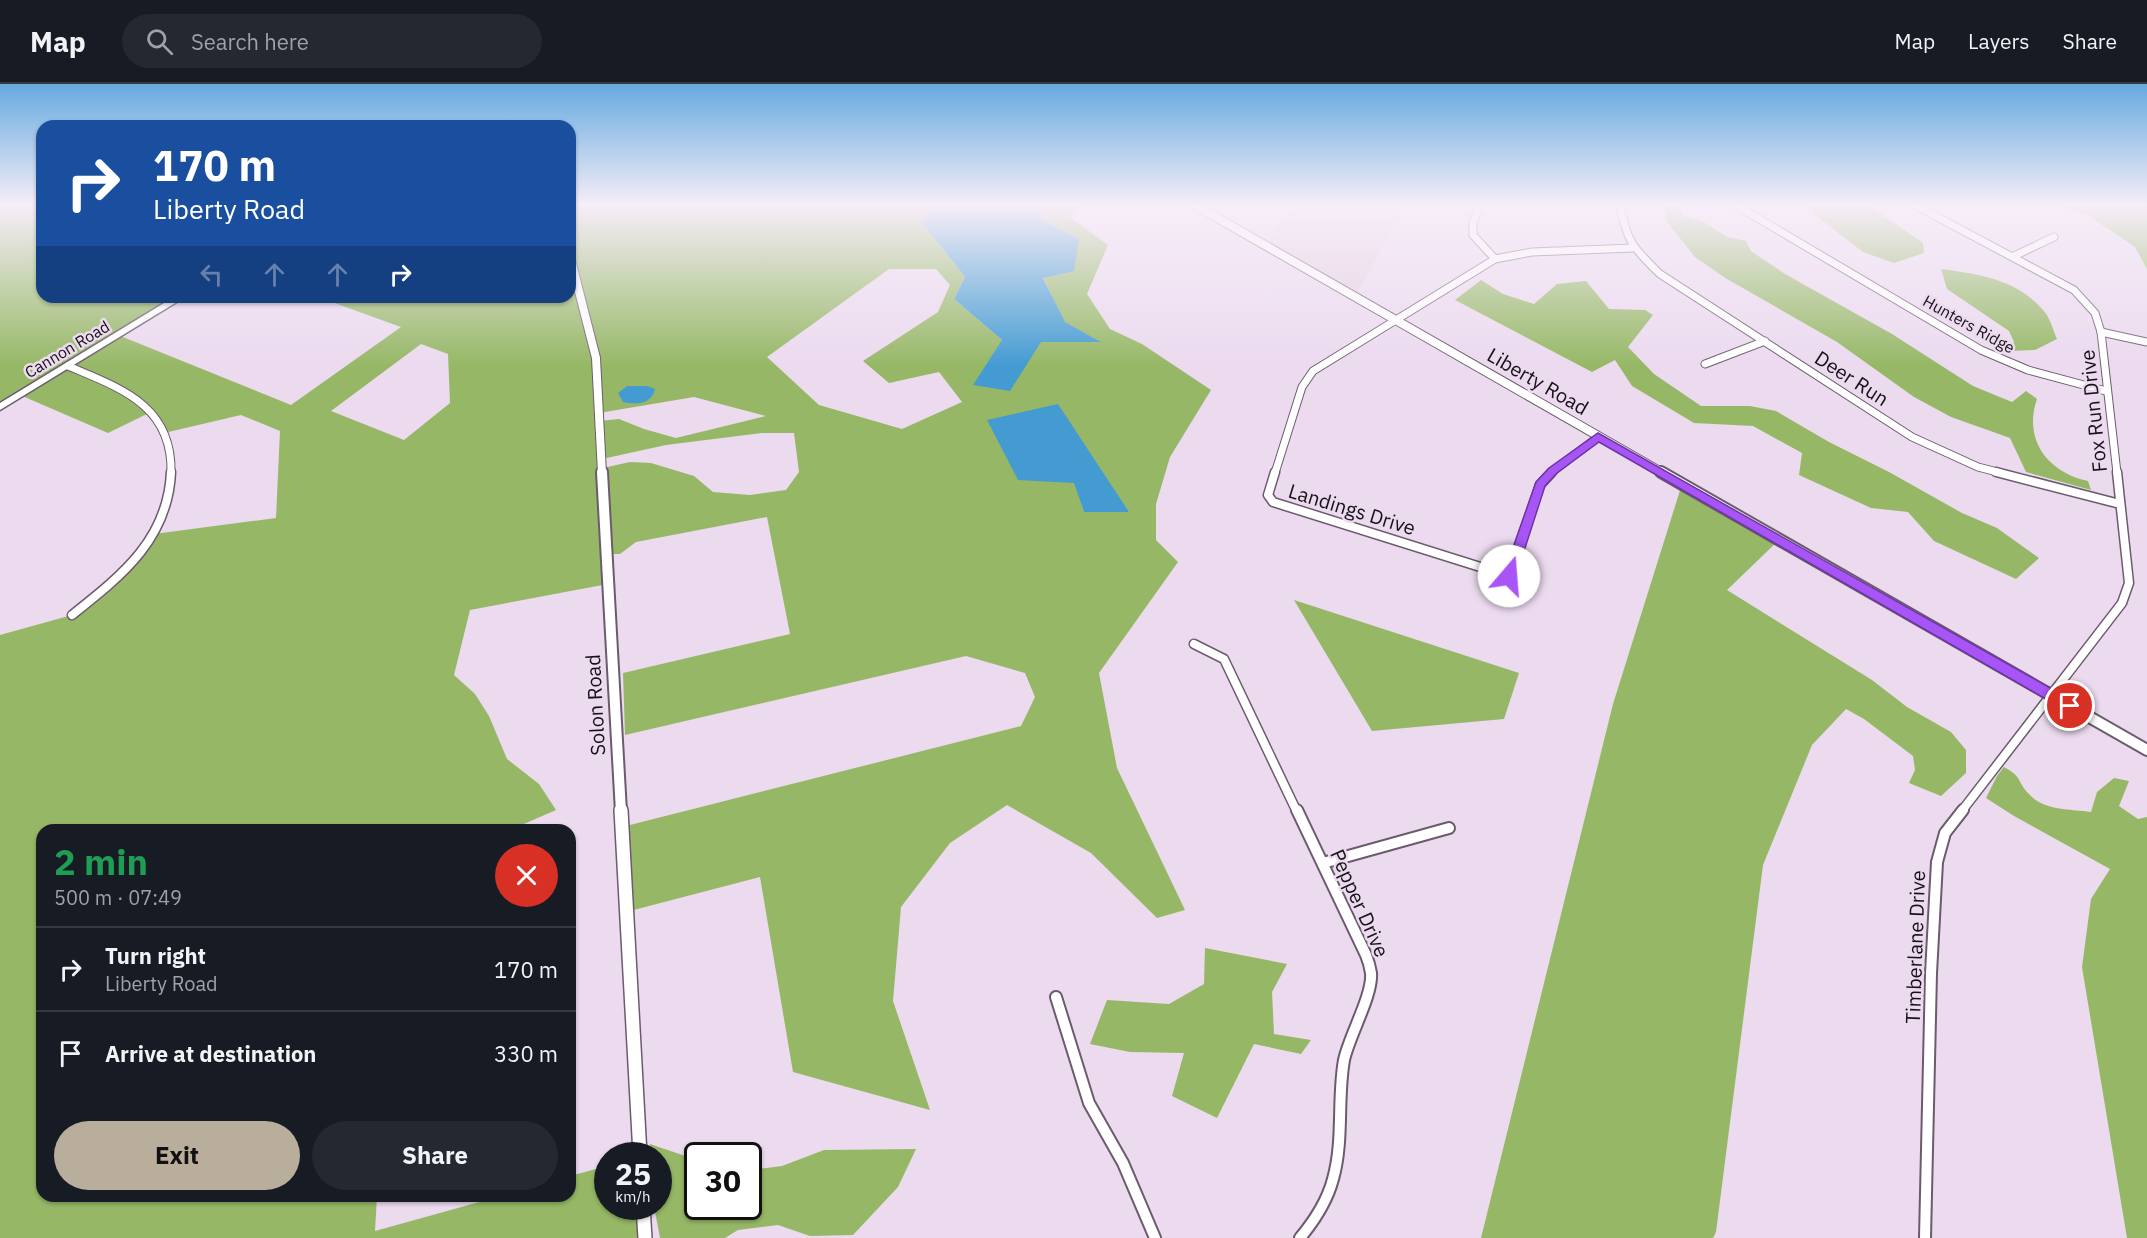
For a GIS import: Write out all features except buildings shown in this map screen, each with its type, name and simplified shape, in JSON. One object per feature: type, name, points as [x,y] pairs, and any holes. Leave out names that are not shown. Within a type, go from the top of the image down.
[{"type":"main road","name":"Cannon Road","points":[[0,407],[170,303]]},
{"type":"street","name":"Liberty Road","points":[[1286,258],[2147,750]]},
{"type":"street","points":[[1393,320],[1495,259],[1501,258]]},
{"type":"street","name":"Deer Run","points":[[1643,258],[1660,274],[1912,437],[1978,467],[2120,504]]},
{"type":"street","name":"Hunters Ridge","points":[[1825,258],[1981,350],[2028,370],[2106,391]]},
{"type":"street","name":"Fox Run Drive","points":[[2017,258],[2074,290],[2095,314],[2102,332],[2106,391],[2129,583],[2122,603],[2050,695]]},
{"type":"street","name":"Solon Road","points":[[576,280],[596,358],[639,1142]]},
{"type":"street","name":"Landings Drive","points":[[1393,320],[1313,371],[1307,378],[1302,387],[1268,495],[1274,502],[1509,576],[1540,485],[1553,471],[1598,437]]},
{"type":"street","points":[[2102,332],[2147,342]]},
{"type":"street","points":[[1705,364],[1765,341]]},
{"type":"street","points":[[68,366],[134,397],[151,412],[170,444],[172,482],[162,521],[147,547],[123,574],[72,615]]},
{"type":"street","name":"Pepper Drive","points":[[1194,644],[1224,659],[1323,862],[1366,955],[1371,973],[1343,1067],[1338,1161],[1330,1194],[1313,1224],[1300,1238]]},
{"type":"street","name":"Timberlane Drive","points":[[1925,1238],[1931,973],[1937,862],[1940,846],[1945,833],[2050,695]]},
{"type":"street","points":[[1323,862],[1449,828]]},
{"type":"street","points":[[1056,997],[1089,1103],[1123,1163],[1155,1238]]},
{"type":"street","points":[[644,1220],[645,1238]]},
{"type":"shaded area","points":[[1287,258],[1376,258],[1355,297]]},
{"type":"green space","points":[[0,258],[36,258],[36,303],[170,303],[118,335],[291,405],[401,327],[335,303],[576,303],[576,258],[950,258],[965,277],[954,299],[1002,340],[1099,341],[1064,322],[1043,277],[1041,258],[1102,258],[1087,294],[1110,329],[1142,344],[1211,390],[1170,457],[1156,504],[1156,540],[1178,562],[1099,673],[1117,768],[1185,910],[1157,918],[1091,853],[1007,805],[950,843],[901,907],[893,1001],[930,1110],[793,1072],[760,877],[626,912],[622,827],[1021,726],[1035,697],[1025,673],[966,656],[625,735],[623,673],[790,634],[767,517],[636,542],[620,554],[606,554],[608,584],[470,610],[454,675],[475,694],[489,716],[507,759],[539,784],[556,810],[524,824],[36,824],[36,1202],[377,1202],[375,1231],[479,1202],[576,1202],[576,1174],[594,1170],[594,1220],[644,1220],[645,1238],[0,1238],[0,635],[72,615],[123,574],[154,534],[276,518],[280,431],[241,415],[164,433],[151,412],[108,433],[20,395],[0,407]],"holes":[[[889,269],[936,269],[950,285],[938,312],[863,361],[889,383],[939,372],[962,402],[902,429],[819,405],[767,357]],[[421,344],[448,354],[450,403],[404,440],[331,411]],[[694,397],[766,416],[676,438],[619,419],[600,421],[599,413]],[[762,433],[794,433],[799,472],[786,490],[750,495],[713,492],[694,476],[651,463],[630,462],[603,468],[602,459],[666,445]],[[1075,483],[1129,512],[1084,512]]]},
{"type":"green space","points":[[1696,258],[1761,258],[1785,274],[1892,334],[1973,386],[2012,402],[2026,391],[2037,399],[2033,414],[2033,427],[2042,452],[2061,470],[2073,477],[2088,481],[2091,490],[2026,472],[2010,438],[1951,417],[1914,397],[1837,342],[1727,279]]},
{"type":"green space","points":[[1879,258],[1909,258],[1894,263]]},
{"type":"green space","points":[[2141,258],[2147,258],[2147,269]]},
{"type":"green space","points":[[1941,269],[1983,276],[2021,291],[2045,313],[2057,339],[2035,350],[2009,351],[2014,342],[2009,331],[1947,289]]},
{"type":"green space","points":[[1481,280],[1503,294],[1534,304],[1557,284],[1586,281],[1609,309],[1645,310],[1653,315],[1628,347],[1654,374],[1701,406],[1750,406],[1776,411],[1962,513],[1997,528],[2039,558],[2016,579],[1934,541],[1908,512],[1871,508],[1799,475],[1802,453],[1753,426],[1694,423],[1632,386],[1615,360],[1592,372],[1455,300]]},
{"type":"green space","points":[[1682,484],[1780,539],[1727,590],[1872,680],[1907,707],[1951,732],[1966,750],[1966,773],[1941,796],[1909,783],[1915,770],[1913,756],[1864,719],[1846,709],[1812,745],[1763,865],[1716,1232],[1713,1238],[1481,1238],[1613,704]]},
{"type":"green space","points":[[1294,600],[1519,673],[1504,719],[1372,731]]},
{"type":"green space","points":[[2004,767],[2015,774],[2025,790],[2042,804],[2091,812],[2097,792],[2114,778],[2129,781],[2119,806],[2138,819],[2147,817],[2147,1238],[2127,1238],[2082,967],[2091,899],[2110,869],[1986,798]]},
{"type":"green space","points":[[1205,948],[1287,964],[1272,992],[1274,1034],[1311,1040],[1301,1054],[1254,1044],[1217,1118],[1172,1096],[1184,1053],[1130,1052],[1090,1044],[1107,1000],[1169,1004],[1204,984]]},
{"type":"green space","points":[[916,1149],[898,1187],[853,1235],[810,1236],[778,1225],[738,1230],[725,1238],[660,1238],[657,1220],[672,1220],[672,1151],[684,1156],[684,1220],[762,1220],[762,1168],[782,1166],[824,1150]]},
{"type":"water","points":[[950,258],[1076,258],[1074,271],[1043,278],[1065,322],[1101,342],[1041,342],[1010,391],[973,385],[1002,340],[954,299],[965,277]]},
{"type":"water","points":[[627,386],[647,386],[655,389],[651,398],[643,402],[628,403],[623,402],[618,393]]},
{"type":"water","points":[[1058,404],[1129,512],[1084,512],[1074,483],[1018,480],[987,420]]},
{"type":"route","points":[[1509,576],[1540,485],[1553,471],[1598,437],[2070,706]]}]
